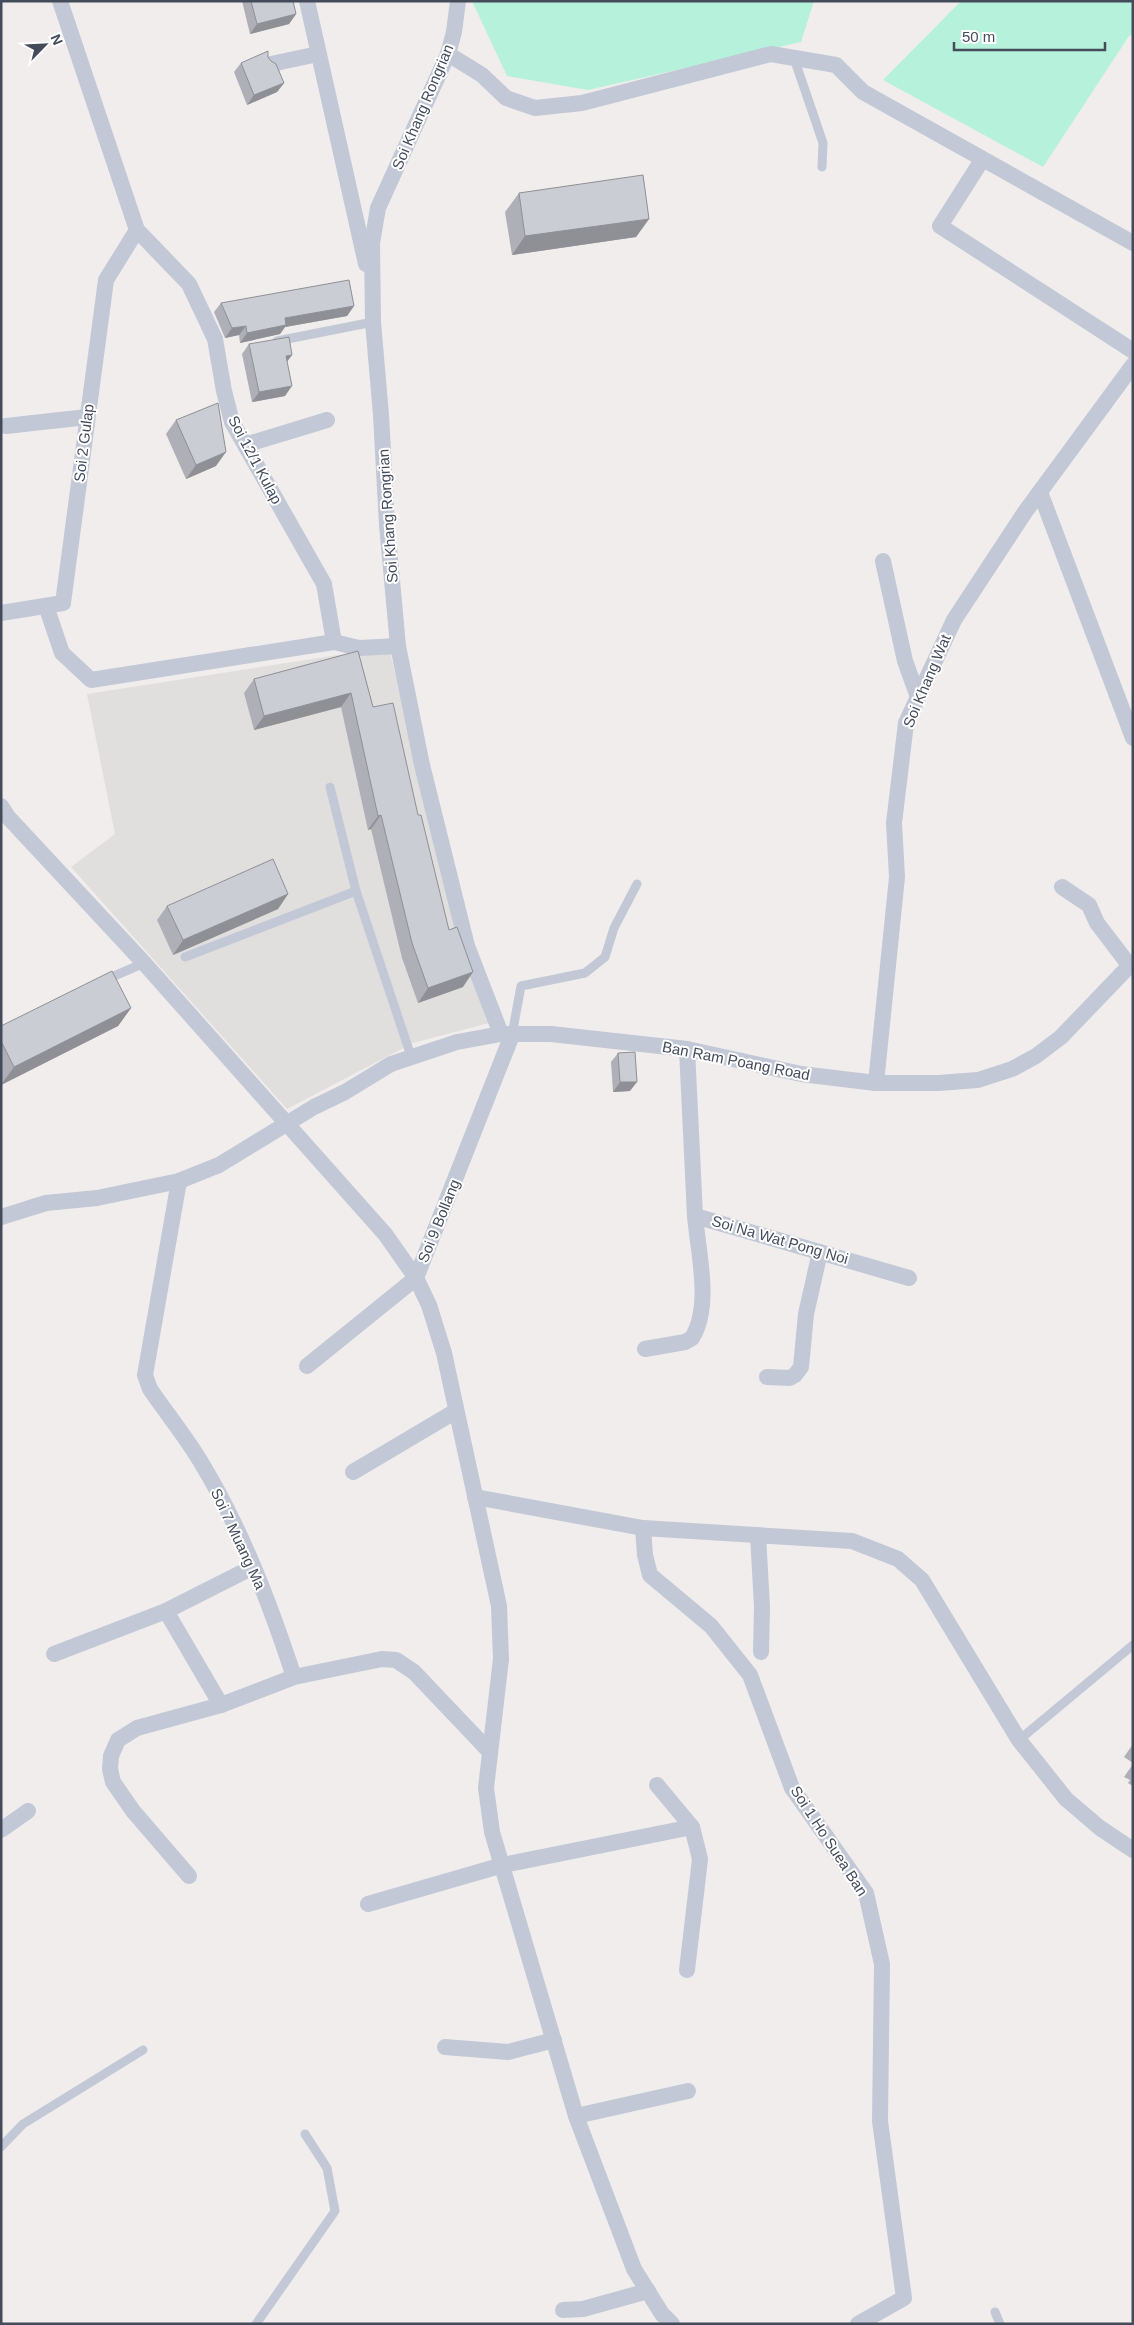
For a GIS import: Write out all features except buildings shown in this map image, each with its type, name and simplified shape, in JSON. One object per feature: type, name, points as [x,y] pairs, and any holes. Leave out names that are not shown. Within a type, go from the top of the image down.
[{"type":"street","points":[[60,1],[137,230]]},
{"type":"street","points":[[307,1],[372,293]]},
{"type":"street","name":"Soi Khang Rongrian","points":[[458,1],[454,32],[448,54],[378,208],[372,243],[373,322],[381,415],[387,525],[398,646],[422,765],[467,946],[507,1034]]},
{"type":"street","points":[[271,64],[318,54]]},
{"type":"street","points":[[448,54],[482,75],[506,98],[535,108],[582,103],[771,54],[836,65],[863,92],[1133,244]]},
{"type":"street","points":[[982,160],[940,226],[1133,351]]},
{"type":"street","name":"Soi 2 Gulap","points":[[1,613],[63,603],[106,280],[137,230]]},
{"type":"street","name":"Soi 12/1 Kulap","points":[[137,230],[189,284],[216,339],[224,390],[232,422],[324,584],[334,642]]},
{"type":"street","name":"Soi Khang Wat","points":[[876,1083],[897,877],[894,823],[906,723],[954,620],[1040,492],[1133,365]]},
{"type":"street","points":[[6,426],[87,417]]},
{"type":"street","points":[[245,445],[327,420]]},
{"type":"street","points":[[1040,492],[1133,738]]},
{"type":"street","points":[[883,561],[905,661],[918,697]]},
{"type":"street","points":[[46,606],[62,653],[91,680],[334,642],[359,648],[398,646]]},
{"type":"street","points":[[3,815],[144,962],[385,1234],[416,1278],[429,1305],[444,1353],[499,1606],[501,1659],[486,1788],[492,1832],[576,2116],[634,2270],[662,2314],[672,2324]]},
{"type":"street","points":[[1062,887],[1090,905],[1097,923],[1131,964]]},
{"type":"street","name":"Ban Ram Poang Road","points":[[1,1217],[46,1203],[97,1198],[179,1181],[218,1164],[391,1064],[457,1042],[507,1034],[551,1034],[687,1049],[801,1074],[876,1083],[939,1083],[978,1080],[1012,1069],[1036,1056],[1061,1037],[1131,964]]},
{"type":"street","name":"Soi 9 Bollang","points":[[307,1366],[416,1278],[507,1034]]},
{"type":"street","name":"Soi Na Wat Pong Noi","points":[[687,1049],[695,1216],[909,1278]]},
{"type":"street","name":"Soi 7 Muang Ma","points":[[179,1181],[146,1374],[150,1389],[202,1464],[253,1567],[275,1621],[294,1677]]},
{"type":"street","points":[[644,1349],[685,1342],[692,1338],[701,1320],[702,1302],[695,1216]]},
{"type":"street","points":[[767,1377],[790,1378],[801,1367],[806,1314],[820,1252]]},
{"type":"street","points":[[353,1472],[456,1411]]},
{"type":"street","points":[[476,1497],[643,1528],[852,1541],[898,1559],[922,1580],[1019,1740],[1066,1798],[1100,1828],[1133,1850]]},
{"type":"street","name":"Soi 1 Ho Suea Ban","points":[[643,1528],[645,1556],[650,1575],[711,1626],[750,1675],[792,1788],[866,1893],[882,1964],[880,2121],[904,2298],[858,2324]]},
{"type":"street","points":[[758,1535],[762,1607],[761,1652]]},
{"type":"street","points":[[54,1654],[166,1611],[253,1567]]},
{"type":"street","points":[[166,1611],[221,1705]]},
{"type":"street","points":[[189,1876],[133,1811],[113,1782],[110,1769],[111,1756],[118,1740],[137,1728],[221,1705],[294,1677],[382,1659],[396,1660],[414,1672],[490,1752]]},
{"type":"street","points":[[657,1785],[692,1827],[700,1859],[687,1970]]},
{"type":"street","points":[[1,1830],[28,1811]]},
{"type":"street","points":[[368,1904],[503,1865],[692,1827]]},
{"type":"street","points":[[445,2047],[508,2052],[554,2040]]},
{"type":"street","points":[[576,2116],[688,2092]]},
{"type":"street","points":[[563,2310],[583,2309],[648,2291]]},
{"type":"lane","points":[[794,58],[823,143],[822,167]]},
{"type":"lane","points":[[270,342],[373,322]]},
{"type":"lane","points":[[330,787],[356,891],[411,1056]]},
{"type":"lane","points":[[507,1034],[521,986],[585,973],[605,957],[614,928],[638,884]]},
{"type":"lane","points":[[185,957],[356,891]]},
{"type":"lane","points":[[99,983],[144,962]]},
{"type":"lane","points":[[1019,1740],[1133,1645]]},
{"type":"lane","points":[[1,2147],[23,2124],[143,2050]]},
{"type":"lane","points":[[256,2324],[335,2211],[327,2168],[305,2134]]},
{"type":"lane","points":[[995,2312],[1000,2324]]},
{"type":"shaded area","points":[[389,647],[449,903],[489,1023],[413,1043],[287,1109],[71,867],[115,834],[87,694]]},
{"type":"green space","points":[[472,1],[814,1],[801,42],[588,90],[507,76]]},
{"type":"green space","points":[[961,1],[1133,1],[1133,34],[1129,36],[1043,167],[883,80]]}]
